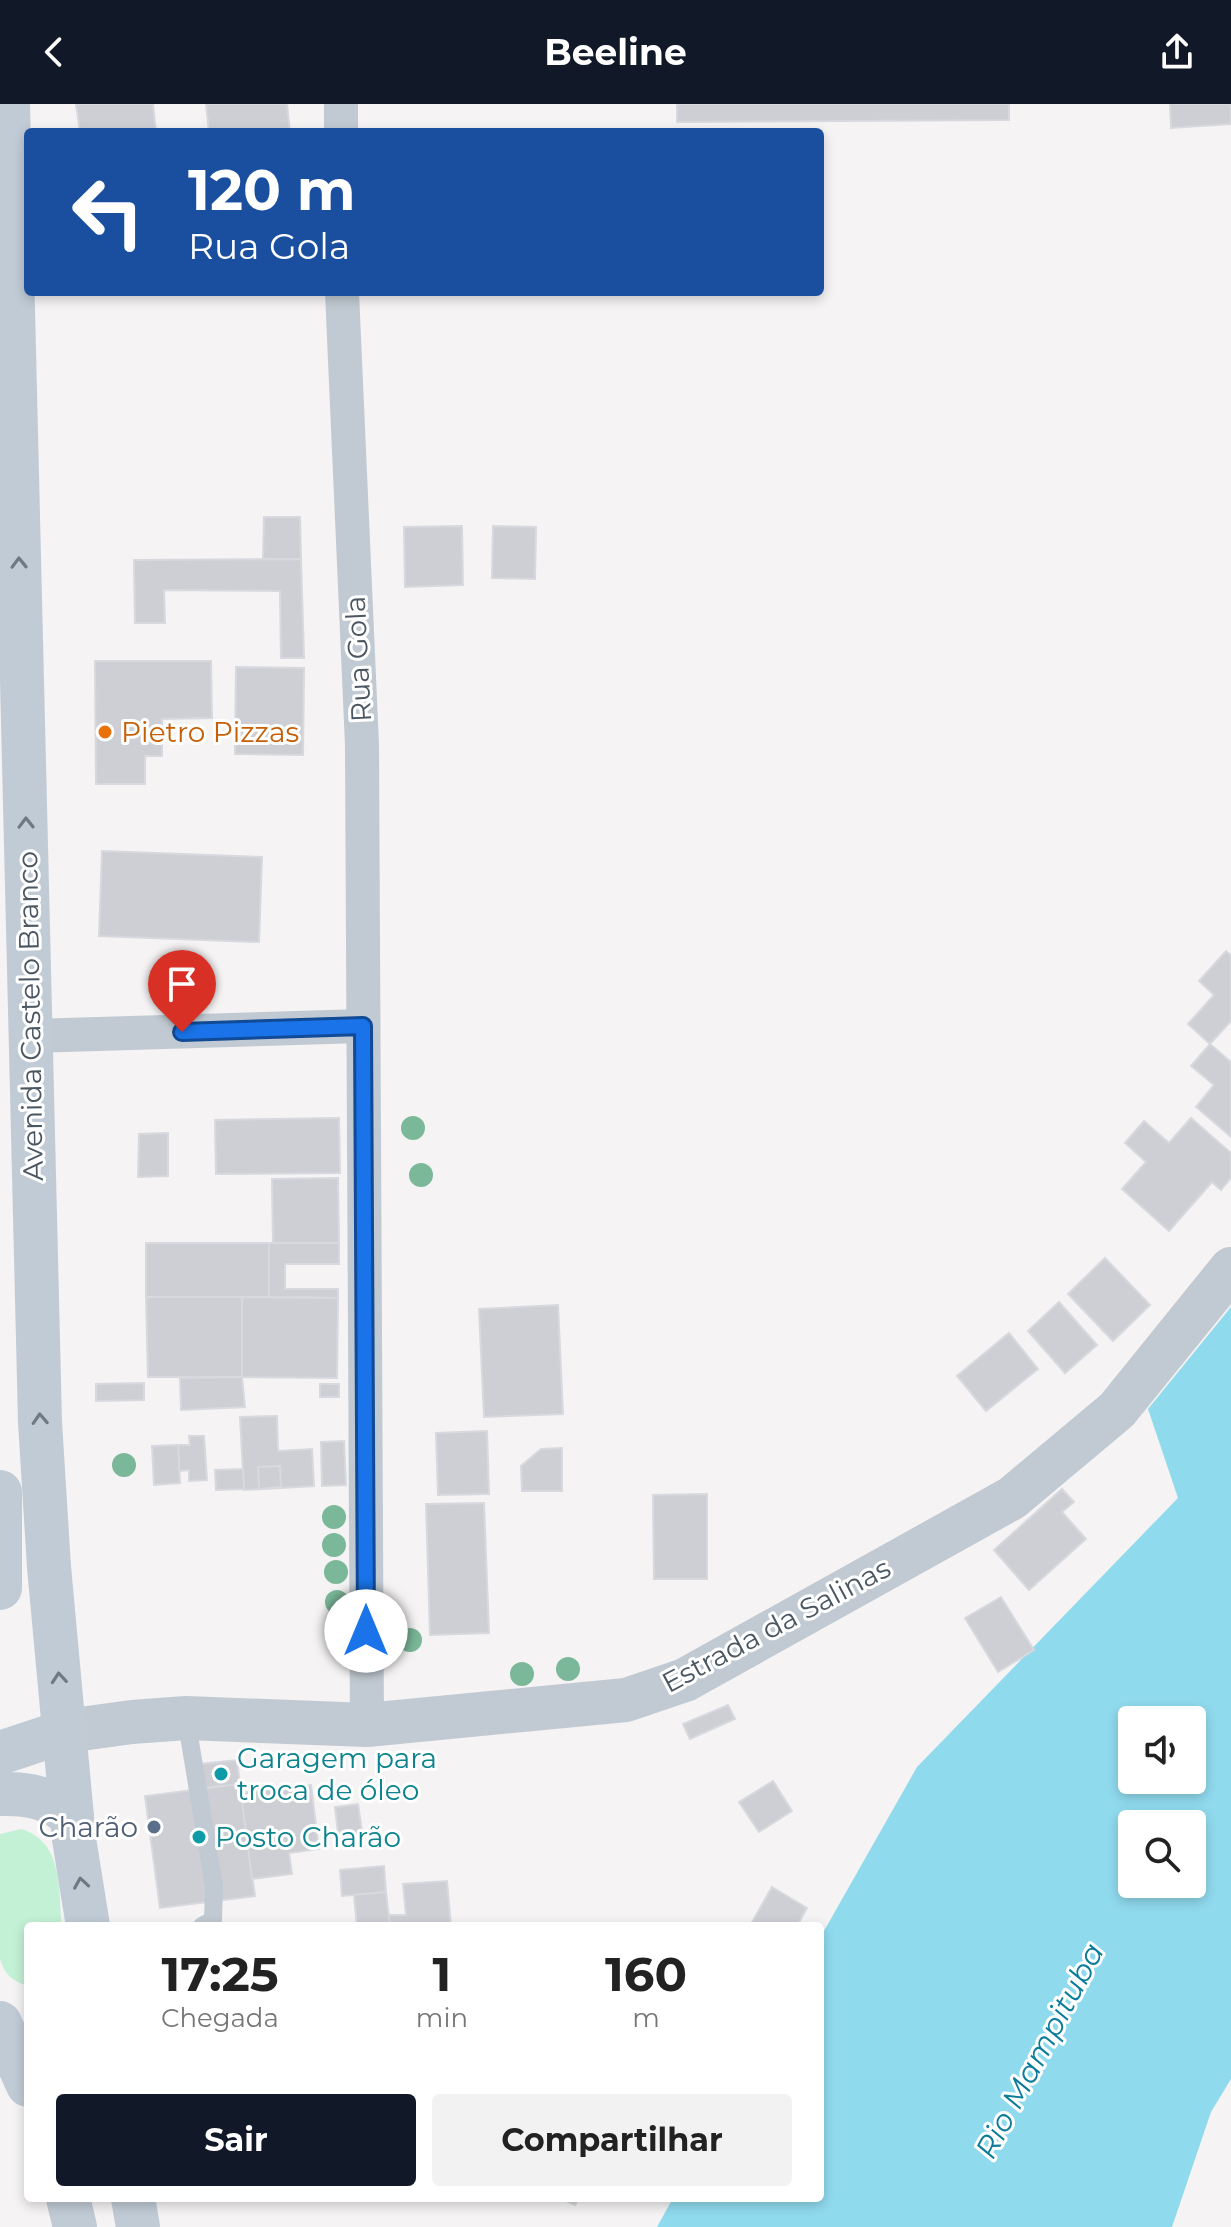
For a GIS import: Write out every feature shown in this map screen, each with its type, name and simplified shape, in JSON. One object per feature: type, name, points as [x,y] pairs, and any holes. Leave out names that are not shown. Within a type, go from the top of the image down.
[{"type":"main road","name":"Avenida Castelo Branco","points":[[8,104],[40,1422],[49,1567],[72,1817],[87,1922]]},
{"type":"main road","points":[[0,1492],[0,1588]]},
{"type":"main road","points":[[0,1753],[66,1731]]},
{"type":"main road","points":[[0,1794],[45,1798],[72,1817]]},
{"type":"main road","points":[[0,2009],[24,2023]]},
{"type":"main road","points":[[0,2023],[24,2076]]},
{"type":"main road","points":[[69,2202],[75,2227]]},
{"type":"main road","points":[[134,2202],[138,2227]]},
{"type":"street","points":[[341,104],[341,128]]},
{"type":"street","name":"Rua Gola","points":[[342,296],[362,745],[367,1725]]},
{"type":"street","points":[[31,1036],[363,1026]]},
{"type":"street","name":"Estrada da Salinas","points":[[66,1731],[186,1718],[367,1725],[626,1700],[685,1680],[1012,1498],[1117,1410],[1231,1269]]},
{"type":"lane","points":[[186,1718],[214,1886],[213,1920],[209,1922]]},
{"type":"green space","points":[[21,1829],[35,1835],[52,1856],[59,1882],[62,1922],[24,1922],[24,1985],[10,1976],[0,1958],[0,1834]]},
{"type":"water","name":"Rio Mampituba","points":[[1231,1307],[1231,2079],[1211,2112],[1172,2227],[657,2227],[671,2202],[824,2202],[824,1931],[917,1767],[1178,1498],[1148,1409]]},
{"type":"building","points":[[76,104],[153,104],[156,128],[79,128]]},
{"type":"building","points":[[206,104],[287,104],[290,128],[209,128]]},
{"type":"building","points":[[677,104],[1009,104],[1009,120],[677,122]]},
{"type":"building","points":[[1170,104],[1231,104],[1231,124],[1171,128]]},
{"type":"building","points":[[264,517],[300,517],[301,559],[263,559]]},
{"type":"building","points":[[462,526],[463,585],[405,587],[404,527]]},
{"type":"building","points":[[493,526],[536,527],[535,579],[492,578]]},
{"type":"building","points":[[301,559],[304,658],[281,658],[280,591],[164,590],[165,623],[135,623],[134,560]]},
{"type":"building","points":[[95,661],[211,661],[212,718],[162,719],[162,756],[145,756],[145,784],[96,784]]},
{"type":"building","points":[[236,667],[304,668],[303,755],[235,754]]},
{"type":"building","points":[[102,851],[262,857],[259,942],[99,936]]},
{"type":"building","points":[[1226,951],[1231,955],[1231,1021],[1210,1044],[1188,1024],[1214,995],[1199,981]]},
{"type":"building","points":[[1210,1044],[1231,1062],[1231,1137],[1196,1107],[1214,1085],[1191,1066]]},
{"type":"building","points":[[339,1118],[340,1173],[216,1174],[215,1120]]},
{"type":"building","points":[[1191,1118],[1231,1153],[1231,1178],[1221,1190],[1212,1182],[1169,1231],[1122,1189],[1146,1162],[1125,1143],[1144,1121],[1169,1143]]},
{"type":"building","points":[[168,1133],[168,1176],[138,1177],[139,1134]]},
{"type":"building","points":[[338,1178],[339,1243],[273,1244],[272,1179]]},
{"type":"building","points":[[146,1243],[269,1243],[269,1297],[146,1297]]},
{"type":"building","points":[[269,1243],[339,1243],[339,1264],[285,1264],[285,1289],[338,1289],[338,1298],[269,1297]]},
{"type":"building","points":[[1105,1258],[1150,1305],[1113,1341],[1068,1294]]},
{"type":"building","points":[[146,1297],[242,1297],[242,1377],[148,1377]]},
{"type":"building","points":[[242,1297],[338,1298],[337,1378],[242,1377]]},
{"type":"building","points":[[1059,1302],[1097,1345],[1065,1373],[1028,1331]]},
{"type":"building","points":[[558,1305],[563,1414],[484,1417],[479,1309]]},
{"type":"building","points":[[1009,1333],[1038,1369],[986,1411],[957,1376]]},
{"type":"building","points":[[242,1377],[245,1407],[181,1410],[180,1378]]},
{"type":"building","points":[[144,1383],[144,1400],[96,1401],[96,1384]]},
{"type":"building","points":[[320,1384],[339,1384],[339,1397],[320,1397]]},
{"type":"building","points":[[277,1416],[278,1451],[312,1449],[314,1486],[244,1490],[240,1417]]},
{"type":"building","points":[[487,1431],[489,1494],[438,1495],[436,1433]]},
{"type":"building","points":[[189,1436],[204,1436],[207,1480],[189,1481],[189,1470],[179,1471],[178,1445],[190,1445]]},
{"type":"building","points":[[344,1441],[346,1485],[322,1486],[321,1442]]},
{"type":"building","points":[[178,1445],[180,1483],[154,1485],[152,1446]]},
{"type":"building","points":[[562,1448],[562,1491],[522,1491],[521,1466],[541,1449]]},
{"type":"building","points":[[280,1466],[281,1487],[259,1489],[258,1467]]},
{"type":"building","points":[[243,1469],[244,1489],[216,1490],[215,1470]]},
{"type":"building","points":[[1062,1489],[1074,1502],[1062,1512],[1086,1539],[1029,1590],[994,1550]]},
{"type":"building","points":[[707,1494],[707,1579],[654,1579],[653,1495]]},
{"type":"building","points":[[484,1503],[489,1633],[430,1635],[426,1504]]},
{"type":"building","points":[[1001,1597],[1034,1650],[998,1672],[965,1618]]},
{"type":"building","points":[[728,1705],[735,1719],[690,1739],[683,1724]]},
{"type":"building","name":"Garagem para troca de óleo","points":[[237,1760],[240,1784],[204,1788],[201,1764]]},
{"type":"building","points":[[773,1781],[792,1811],[759,1832],[739,1802]]},
{"type":"building","name":"Posto Charão","points":[[240,1784],[255,1896],[160,1908],[145,1796]]},
{"type":"building","points":[[311,1785],[319,1849],[289,1853],[292,1874],[252,1879],[241,1793]]},
{"type":"building","points":[[358,1804],[363,1839],[339,1842],[335,1807]]},
{"type":"building","points":[[384,1866],[386,1892],[342,1896],[340,1870]]},
{"type":"building","points":[[447,1881],[451,1922],[390,1922],[389,1915],[406,1915],[403,1884]]},
{"type":"building","points":[[772,1887],[807,1908],[799,1922],[752,1922]]},
{"type":"building","points":[[386,1892],[390,1922],[357,1922],[354,1895]]},
{"type":"place","name":"Pietro Pizzas","points":[[105,732]]},
{"type":"place","name":"Garagem para troca de óleo","points":[[221,1774]]},
{"type":"place","name":"Charão","points":[[154,1827]]},
{"type":"place","name":"Posto Charão","points":[[199,1837]]},
{"type":"route","points":[[182,1032],[363,1026],[366,1631]]}]
